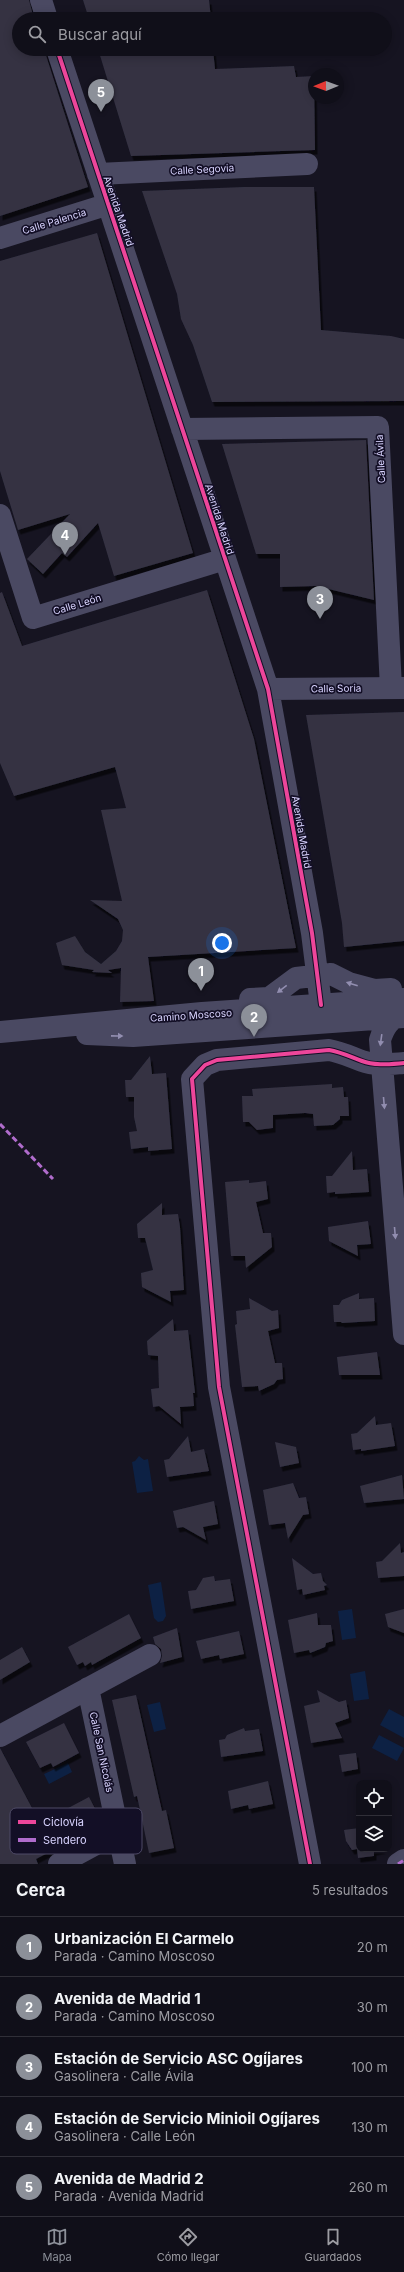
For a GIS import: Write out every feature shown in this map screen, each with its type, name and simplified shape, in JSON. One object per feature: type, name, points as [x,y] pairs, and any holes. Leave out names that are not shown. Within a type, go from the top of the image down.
[{"type":"street","points":[[40,0],[44,12]]},
{"type":"street","name":"Avenida Madrid","points":[[59,56],[268,689],[321,1005]]},
{"type":"street","name":"Calle Segovia","points":[[98,174],[307,164]]},
{"type":"street","name":"Calle Palencia","points":[[0,238],[109,204]]},
{"type":"street","name":"Calle Ávila","points":[[182,429],[378,427],[397,688]]},
{"type":"street","name":"Calle León","points":[[0,515],[32,618],[225,559]]},
{"type":"street","name":"Calle Soria","points":[[268,689],[397,688]]},
{"type":"street","points":[[202,1013],[225,1001],[269,998],[296,978],[317,975],[331,974],[348,983],[375,990],[404,989]]},
{"type":"street","name":"Camino Moscoso","points":[[50,1029],[102,1036],[133,1036],[221,1030],[361,1011],[404,999]]},
{"type":"street","points":[[221,1030],[233,1020],[301,1016],[321,1005]]},
{"type":"street","name":"Camino Moscoso","points":[[0,1032],[50,1029],[85,1023],[202,1013],[321,1005],[361,1011]]},
{"type":"street","points":[[361,1011],[401,1020]]},
{"type":"street","points":[[401,1020],[384,1028],[380,1040],[404,1334]]},
{"type":"street","points":[[310,1864],[219,1387],[192,1079],[205,1065],[217,1060],[329,1050],[346,1053],[363,1062],[381,1064],[404,1063]]},
{"type":"street","points":[[0,1736],[150,1655]]},
{"type":"street","name":"Calle San Nicolás","points":[[88,1688],[113,1808]]},
{"type":"street","points":[[59,1864],[77,1854]]},
{"type":"street","name":"Calle San Nicolás","points":[[123,1854],[125,1864]]},
{"type":"street","points":[[398,1864],[404,1860]]},
{"type":"water","points":[[139,1456],[144,1460],[148,1459],[153,1491],[137,1493],[132,1462]]},
{"type":"water","points":[[161,1582],[166,1616],[163,1621],[158,1622],[154,1618],[148,1585]]},
{"type":"water","points":[[352,1609],[356,1638],[342,1640],[338,1611]]},
{"type":"water","points":[[365,1671],[369,1699],[354,1701],[350,1674]]},
{"type":"water","points":[[160,1702],[166,1729],[154,1732],[147,1705]]},
{"type":"water","points":[[389,1709],[404,1717],[404,1738],[380,1725]]},
{"type":"water","points":[[379,1735],[404,1748],[397,1761],[372,1748]]},
{"type":"water","points":[[68,1763],[72,1772],[49,1784],[44,1774]]},
{"type":"building","points":[[0,0],[29,0],[32,12],[12,12],[12,56],[46,56],[88,187],[0,216]]},
{"type":"building","points":[[83,0],[209,0],[210,12],[87,12]]},
{"type":"building","points":[[100,56],[214,56],[215,69],[294,66],[296,77],[308,76],[308,104],[314,104],[315,150],[131,156]]},
{"type":"building","points":[[244,187],[314,187],[321,330],[391,336],[404,339],[404,401],[212,402],[193,345],[181,319],[177,294],[142,191]]},
{"type":"building","points":[[97,233],[193,553],[114,576],[98,523],[67,557],[62,553],[43,574],[27,559],[70,514],[18,530],[0,471],[0,261]]},
{"type":"building","points":[[366,440],[374,600],[316,586],[280,587],[280,554],[256,554],[222,444]]},
{"type":"building","points":[[207,590],[254,739],[296,948],[148,957],[154,1001],[120,1002],[121,968],[108,970],[112,973],[92,972],[94,970],[62,965],[56,943],[75,936],[85,952],[101,964],[116,951],[122,941],[123,930],[118,919],[90,900],[122,901],[101,810],[126,808],[115,767],[14,796],[0,763],[0,593],[2,592],[22,646]]},
{"type":"building","points":[[404,712],[404,941],[344,947],[342,923],[306,715]]},
{"type":"building","points":[[150,1056],[152,1074],[166,1073],[172,1149],[148,1151],[148,1147],[131,1149],[129,1132],[137,1131],[134,1117],[134,1097],[126,1097],[125,1080],[131,1080]]},
{"type":"building","points":[[332,1084],[332,1088],[343,1087],[344,1097],[348,1097],[349,1116],[340,1116],[340,1119],[333,1125],[314,1126],[313,1114],[305,1113],[273,1115],[273,1128],[257,1130],[249,1122],[243,1122],[242,1096],[253,1096],[252,1089]]},
{"type":"building","points":[[352,1151],[353,1170],[367,1169],[369,1192],[327,1193],[326,1176],[332,1176]]},
{"type":"building","points":[[249,1180],[249,1183],[266,1181],[268,1199],[256,1202],[263,1233],[271,1233],[272,1247],[246,1268],[245,1256],[231,1256],[225,1182]]},
{"type":"building","points":[[162,1203],[162,1215],[178,1214],[180,1227],[184,1290],[170,1291],[171,1302],[142,1287],[141,1273],[153,1270],[145,1238],[138,1238],[137,1224]]},
{"type":"building","points":[[368,1221],[371,1244],[357,1245],[358,1256],[329,1241],[328,1227]]},
{"type":"building","points":[[359,1293],[359,1299],[374,1298],[375,1321],[334,1322],[333,1305],[339,1305],[342,1300]]},
{"type":"building","points":[[249,1298],[272,1311],[278,1310],[279,1328],[268,1331],[275,1363],[282,1363],[283,1379],[277,1380],[274,1384],[259,1391],[258,1386],[242,1387],[235,1325],[237,1324],[236,1311],[250,1309]]},
{"type":"building","points":[[173,1319],[174,1331],[188,1330],[195,1393],[193,1393],[194,1406],[180,1407],[181,1424],[159,1406],[153,1407],[151,1389],[159,1388],[158,1356],[148,1355],[147,1341]]},
{"type":"building","points":[[377,1352],[380,1375],[339,1375],[337,1357]]},
{"type":"building","points":[[375,1416],[376,1425],[391,1423],[395,1446],[361,1451],[361,1449],[353,1450],[351,1434],[357,1433]]},
{"type":"building","points":[[188,1436],[191,1452],[204,1449],[209,1471],[167,1477],[164,1460],[169,1459]]},
{"type":"building","points":[[275,1442],[296,1447],[299,1463],[280,1467]]},
{"type":"building","points":[[402,1475],[404,1499],[364,1503],[360,1486]]},
{"type":"building","points":[[293,1483],[299,1498],[306,1497],[309,1514],[303,1515],[288,1539],[285,1523],[269,1525],[263,1490]]},
{"type":"building","points":[[214,1501],[218,1524],[203,1527],[206,1540],[183,1527],[177,1528],[173,1511]]},
{"type":"building","points":[[400,1543],[401,1553],[404,1552],[404,1576],[378,1578],[376,1562],[382,1561]]},
{"type":"building","points":[[292,1558],[313,1574],[321,1573],[323,1581],[327,1585],[324,1586],[325,1590],[303,1595],[302,1589],[297,1590]]},
{"type":"building","points":[[214,1576],[215,1581],[230,1579],[234,1601],[191,1609],[188,1591],[196,1590],[203,1578]]},
{"type":"building","points":[[404,1609],[404,1633],[388,1627],[385,1614]]},
{"type":"building","points":[[317,1613],[318,1625],[331,1625],[333,1641],[326,1643],[325,1647],[310,1653],[309,1650],[294,1653],[288,1620]]},
{"type":"building","points":[[129,1614],[141,1638],[92,1665],[91,1662],[85,1666],[83,1662],[77,1665],[68,1647]]},
{"type":"building","points":[[177,1628],[182,1657],[160,1663],[162,1656],[161,1649],[155,1644],[153,1637]]},
{"type":"building","points":[[239,1631],[244,1654],[220,1659],[219,1655],[201,1659],[196,1641]]},
{"type":"building","points":[[22,1647],[30,1662],[0,1680],[0,1660]]},
{"type":"building","points":[[317,1690],[339,1702],[346,1700],[349,1718],[335,1723],[342,1738],[311,1743],[304,1706],[320,1702]]},
{"type":"building","points":[[136,1695],[162,1811],[166,1810],[174,1848],[149,1853],[142,1820],[142,1808],[140,1808],[137,1796],[134,1797],[112,1700]]},
{"type":"building","points":[[64,1723],[79,1753],[53,1767],[51,1763],[40,1768],[26,1742]]},
{"type":"building","points":[[244,1728],[245,1731],[259,1729],[263,1751],[221,1757],[219,1740],[225,1739],[227,1735]]},
{"type":"building","points":[[0,1748],[32,1808],[10,1808],[10,1854],[46,1854],[36,1859],[38,1864],[0,1864]]},
{"type":"building","points":[[356,1753],[358,1769],[342,1772],[339,1755]]},
{"type":"building","points":[[268,1781],[273,1804],[249,1809],[248,1805],[231,1809],[228,1791]]},
{"type":"building","points":[[89,1797],[95,1808],[68,1808]]},
{"type":"building","points":[[356,1828],[356,1849],[352,1850],[346,1841],[344,1830]]},
{"type":"building","points":[[357,1852],[374,1852],[374,1856],[358,1858]]},
{"type":"marked path","points":[[0,1124],[53,1179]]},
{"type":"marked path","points":[[398,1864],[404,1860]]},
{"type":"cycle path","points":[[59,56],[268,689],[312,933],[321,1005]]},
{"type":"cycle path","points":[[310,1864],[219,1387],[192,1079],[205,1065],[217,1060],[329,1050],[372,1064],[404,1063]]},
{"type":"place","name":"Avenida de Madrid 2","points":[[101,112]]},
{"type":"place","name":"Estación de Servicio Minioil Ogíjares","points":[[65,555]]},
{"type":"place","name":"Estación de Servicio ASC Ogíjares","points":[[320,619]]},
{"type":"place","name":"Urbanización El Carmelo","points":[[201,991]]},
{"type":"place","name":"Avenida de Madrid 1","points":[[254,1037]]}]
